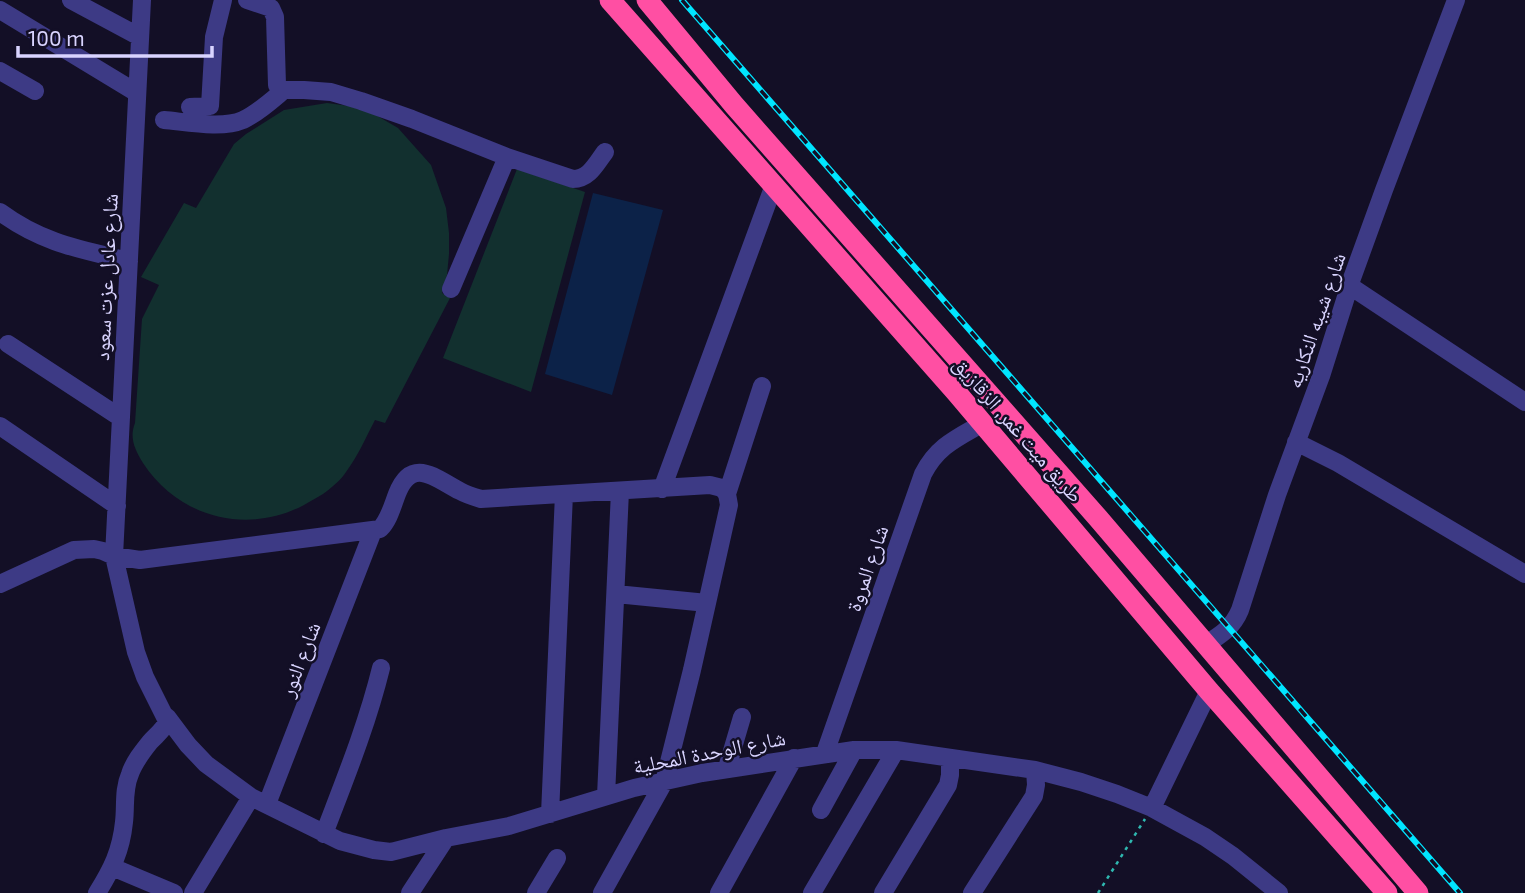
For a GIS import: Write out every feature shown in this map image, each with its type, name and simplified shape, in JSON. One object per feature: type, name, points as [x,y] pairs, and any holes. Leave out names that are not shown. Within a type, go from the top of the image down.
[{"type":"highway","name":"طريق ميت غمر, الزقازيق","points":[[610,0],[984,423],[1209,691],[1387,893]]},
{"type":"highway","name":"طريق ميت غمر, الزقازيق","points":[[647,0],[774,152],[1066,482],[1418,893]]},
{"type":"street","points":[[71,0],[140,37]]},
{"type":"street","name":"شارع عادل عزت سعود","points":[[142,0],[114,556],[136,652],[145,677],[167,717]]},
{"type":"street","points":[[190,107],[210,106],[214,37],[223,0]]},
{"type":"street","points":[[247,0],[271,8],[275,16],[277,85],[280,89],[331,92],[361,101],[507,157],[573,179],[588,175],[605,152]]},
{"type":"street","name":"شارع شيبه النكاريه","points":[[1206,644],[1236,621],[1384,190],[1456,0]]},
{"type":"street","points":[[0,10],[137,93]]},
{"type":"street","points":[[0,71],[35,91]]},
{"type":"street","points":[[164,120],[227,124],[242,120],[259,110],[284,90]]},
{"type":"street","points":[[451,289],[507,157]]},
{"type":"street","points":[[662,489],[774,185]]},
{"type":"street","points":[[0,212],[36,235],[57,243],[129,261]]},
{"type":"street","points":[[1350,286],[1525,402]]},
{"type":"street","points":[[8,344],[121,418]]},
{"type":"street","points":[[602,893],[664,782],[729,505],[727,494],[762,386]]},
{"type":"street","name":"شارع المروة","points":[[825,753],[923,474],[932,458],[946,444],[984,423]]},
{"type":"street","points":[[0,426],[117,506]]},
{"type":"street","points":[[1296,442],[1338,463],[1525,574]]},
{"type":"street","name":"شارع النور","points":[[193,893],[259,801],[373,530],[380,529],[387,522],[402,483],[408,477],[422,472],[481,499],[564,495]]},
{"type":"street","points":[[551,814],[564,495],[710,485],[722,488],[727,494]]},
{"type":"street","points":[[606,796],[620,491]]},
{"type":"street","points":[[0,584],[74,550],[93,549],[140,560],[373,530]]},
{"type":"street","points":[[616,594],[707,603]]},
{"type":"street","points":[[324,834],[361,736],[382,668]]},
{"type":"street","points":[[1152,808],[1209,691]]},
{"type":"street","points":[[97,893],[118,853],[125,789],[130,772],[140,754],[165,727],[167,717]]},
{"type":"street","name":"شارع الوحدة المحلية","points":[[167,717],[206,764],[259,801],[324,834],[356,846],[391,852],[509,826],[634,788],[727,768],[825,753],[896,750],[1035,770],[1081,782],[1152,808],[1215,843],[1279,893]]},
{"type":"street","points":[[727,768],[742,717]]},
{"type":"street","points":[[821,810],[855,750]]},
{"type":"street","points":[[812,893],[896,750]]},
{"type":"street","points":[[719,893],[794,758]]},
{"type":"street","points":[[883,893],[948,785],[950,758]]},
{"type":"street","points":[[972,893],[1034,796],[1035,770]]},
{"type":"street","points":[[410,893],[446,838]]},
{"type":"street","points":[[536,893],[556,858]]},
{"type":"street","points":[[112,867],[169,892]]},
{"type":"path","points":[[1098,893],[1152,808]]},
{"type":"green space","points":[[327,103],[374,114],[398,128],[431,165],[446,208],[449,254],[442,293],[450,298],[385,423],[375,420],[354,460],[336,484],[304,505],[282,514],[260,519],[216,516],[175,497],[143,463],[134,444],[142,319],[159,285],[141,277],[184,203],[196,208],[234,144],[284,110]]},
{"type":"green space","points":[[517,169],[585,192],[531,392],[443,358]]},
{"type":"water","points":[[593,193],[663,210],[612,395],[545,374]]},
{"type":"railway","points":[[682,0],[1460,893]]}]
